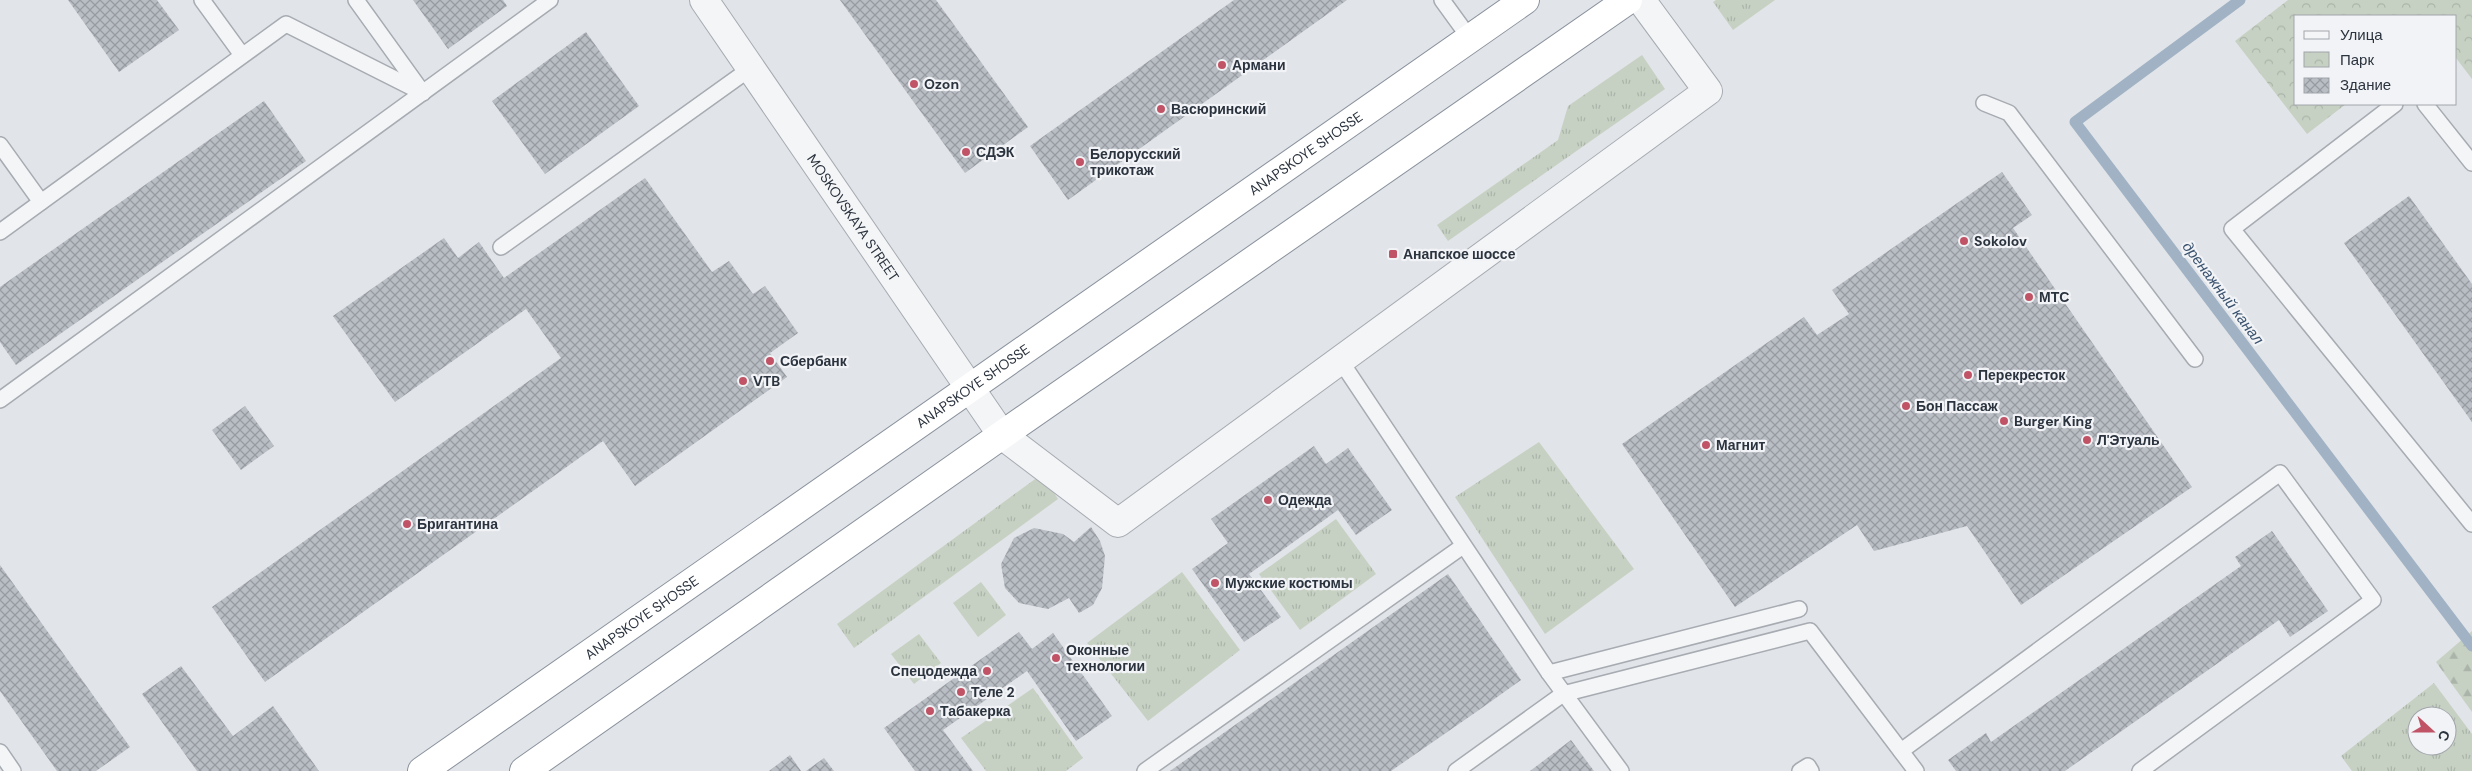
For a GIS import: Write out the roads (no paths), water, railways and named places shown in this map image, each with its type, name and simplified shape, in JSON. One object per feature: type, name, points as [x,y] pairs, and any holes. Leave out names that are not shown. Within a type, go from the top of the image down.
[{"type":"highway","name":"ANAPSKOYE SHOSSE","points":[[422,771],[1471,40],[1525,0]]},
{"type":"highway","points":[[524,771],[1002,434],[1628,0]]},
{"type":"street","name":"MOSKOVSKAYA STREET","points":[[704,0],[1002,434],[1118,523],[1340,360]]},
{"type":"street","points":[[1340,360],[1708,91],[1641,0]]},
{"type":"lane","points":[[202,0],[242,55]]},
{"type":"lane","points":[[356,0],[422,92]]},
{"type":"lane","points":[[0,400],[550,0]]},
{"type":"lane","points":[[1442,0],[1471,40]]},
{"type":"lane","points":[[0,232],[286,24],[422,92]]},
{"type":"lane","points":[[500,247],[751,68]]},
{"type":"lane","points":[[1984,103],[2009,113],[2195,359]]},
{"type":"lane","points":[[2394,105],[2232,229],[2472,524]]},
{"type":"lane","points":[[2426,105],[2472,164]]},
{"type":"lane","points":[[0,145],[41,202]]},
{"type":"lane","points":[[1340,360],[1549,674],[1621,771]]},
{"type":"lane","points":[[1901,751],[2280,473],[2372,600],[2140,771]]},
{"type":"lane","points":[[1145,771],[1463,546]]},
{"type":"lane","points":[[1549,674],[1799,609]]},
{"type":"lane","points":[[1456,771],[1563,694],[1810,631],[1916,771]]},
{"type":"lane","points":[[1800,771],[1808,766],[1811,771]]},
{"type":"waterway","name":"дренажный канал","points":[[2240,0],[2075,122],[2472,646]]},
{"type":"place","name":"Армани","points":[[1222,65]]},
{"type":"place","name":"Ozon","points":[[914,84]]},
{"type":"place","name":"Васюринский","points":[[1161,109]]},
{"type":"place","name":"СДЭК","points":[[966,152]]},
{"type":"place","name":"Белорусский трикотаж","points":[[1080,162]]},
{"type":"place","name":"Sokolov","points":[[1964,241]]},
{"type":"place","name":"Анапское шоссе","points":[[1393,254]]},
{"type":"place","name":"МТС","points":[[2029,297]]},
{"type":"place","name":"Сбербанк","points":[[770,361]]},
{"type":"place","name":"Перекресток","points":[[1968,375]]},
{"type":"place","name":"VTB","points":[[743,381]]},
{"type":"place","name":"Бон Пассаж","points":[[1906,406]]},
{"type":"place","name":"Burger King","points":[[2004,421]]},
{"type":"place","name":"Л'Этуаль","points":[[2087,440]]},
{"type":"place","name":"Магнит","points":[[1706,445]]},
{"type":"place","name":"Одежда","points":[[1268,500]]},
{"type":"place","name":"Бригантина","points":[[407,524]]},
{"type":"place","name":"Мужские костюмы","points":[[1215,583]]},
{"type":"place","name":"Оконные технологии","points":[[1056,658]]},
{"type":"place","name":"Спецодежда","points":[[987,671]]},
{"type":"place","name":"Теле 2","points":[[961,692]]},
{"type":"place","name":"Табакерка","points":[[930,711]]}]
